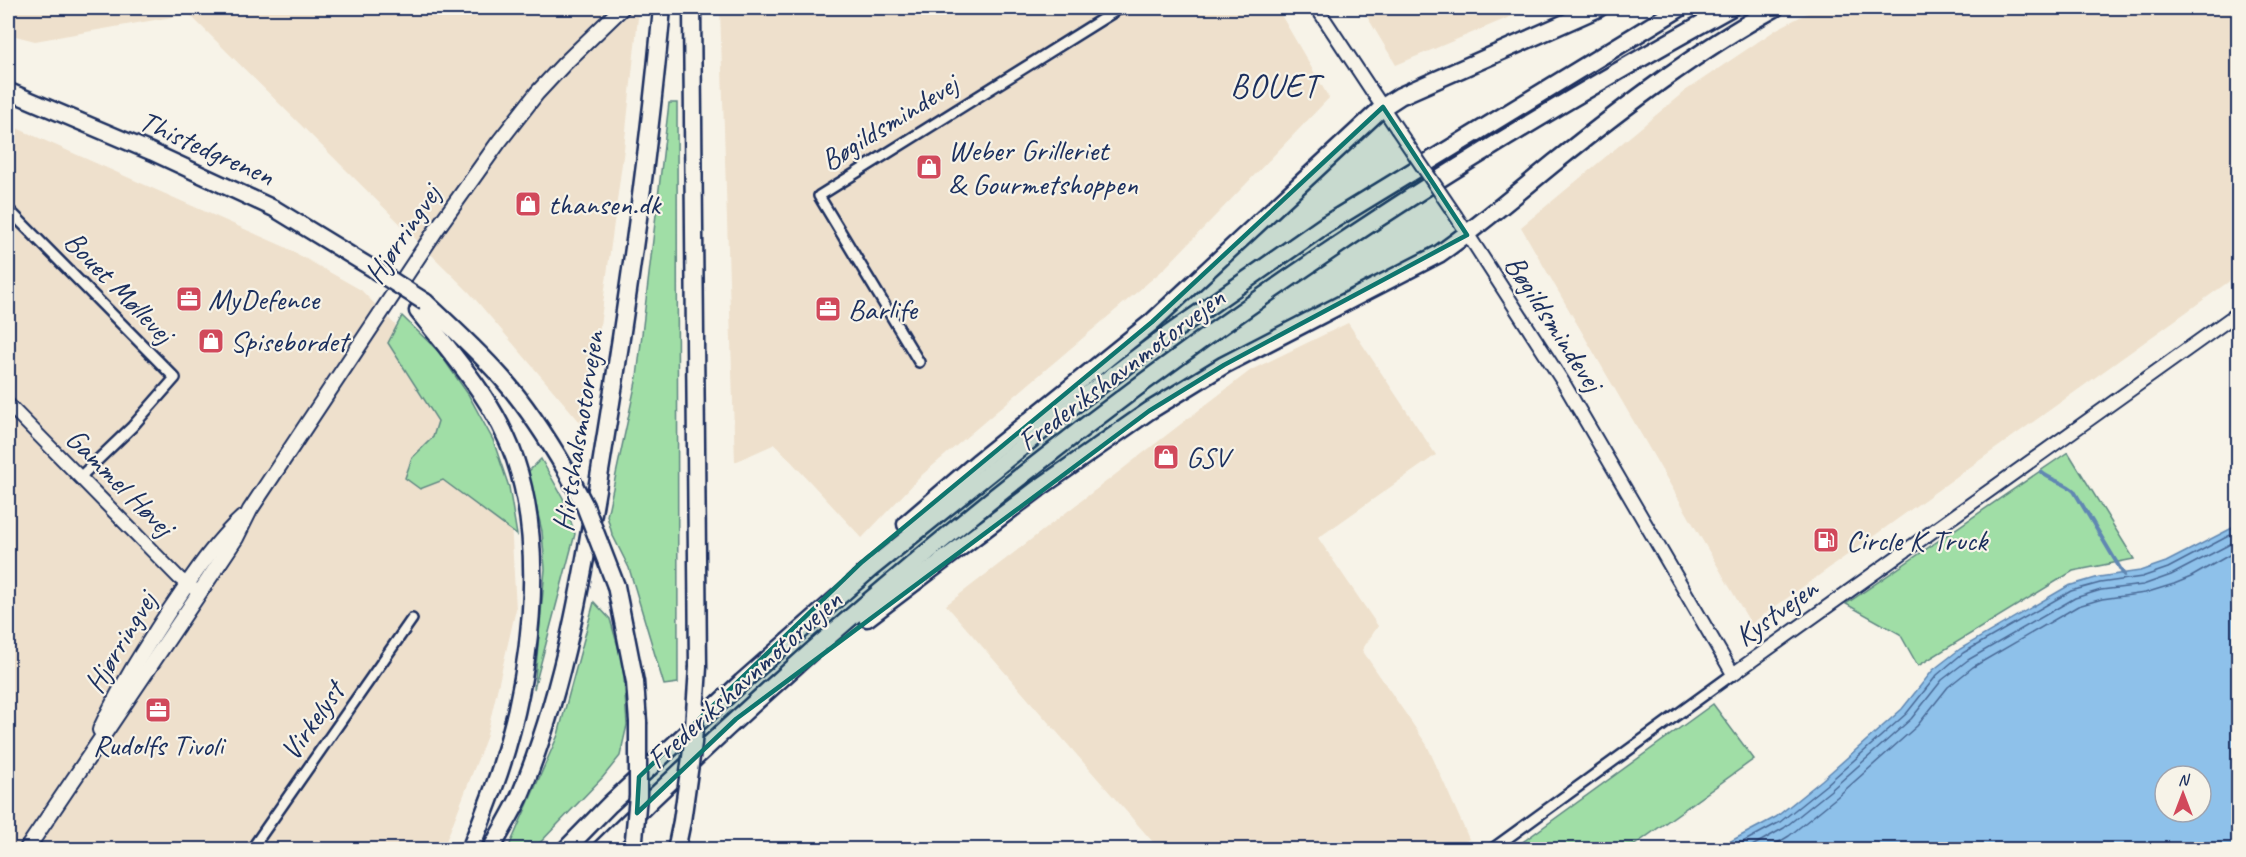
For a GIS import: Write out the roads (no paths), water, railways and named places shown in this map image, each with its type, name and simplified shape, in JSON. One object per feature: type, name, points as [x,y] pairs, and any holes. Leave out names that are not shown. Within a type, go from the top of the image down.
[{"type":"highway","name":"Hirtshalsmotorvejen","points":[[491,849],[518,800],[545,729],[578,602],[614,385],[652,116],[662,8]]},
{"type":"highway","points":[[676,849],[693,743],[699,667],[692,8]]},
{"type":"highway","points":[[742,681],[862,562],[1152,322],[1383,107],[1400,96],[1599,8]]},
{"type":"highway","name":"Frederikshavnmotorvejen","points":[[565,849],[742,681],[870,569],[1075,404],[1162,339],[1324,225],[1680,8]]},
{"type":"highway","name":"Frederikshavnmotorvejen","points":[[600,849],[736,719],[933,547],[1155,373],[1328,252],[1459,166],[1601,80],[1730,8]]},
{"type":"highway","points":[[736,719],[945,558],[1149,411],[1224,365],[1439,254],[1467,235],[1625,108],[1690,62],[1775,8]]},
{"type":"highway","points":[[371,267],[467,341],[504,379],[552,446],[585,507],[616,586],[635,682],[638,722],[638,796],[633,849]]},
{"type":"highway","points":[[422,307],[499,423],[515,458],[526,501],[533,552],[531,608],[517,709],[499,772],[470,849]]},
{"type":"main road","name":"Hjørringvej","points":[[26,849],[91,751],[119,715],[236,538],[250,510],[436,230],[537,93],[622,8]]},
{"type":"main road","name":"Thistedgrenen","points":[[8,91],[152,152],[275,209],[371,267]]},
{"type":"main road","name":"Hjørringvej","points":[[91,751],[135,664],[188,584],[228,531],[250,510]]},
{"type":"street","name":"Bøgildsmindevej","points":[[919,362],[819,196],[1120,8]]},
{"type":"street","name":"Bøgildsmindevej","points":[[1317,8],[1456,216],[1563,382],[1733,675]]},
{"type":"street","name":"Bouet Møllevej","points":[[8,208],[175,378],[132,427],[80,477]]},
{"type":"street","name":"Kystvejen","points":[[1491,849],[2238,313]]},
{"type":"street","name":"Gammel Høvej","points":[[8,404],[188,584],[200,592]]},
{"type":"street","name":"Virkelyst","points":[[251,849],[412,619]]},
{"type":"water","points":[[2238,525],[2238,849],[1716,849],[1776,817],[1822,780],[1902,709],[1933,670],[1960,649],[2068,586],[2099,577],[2140,571],[2166,562]]},
{"type":"waterway","points":[[2041,472],[2074,491],[2124,575]]},
{"type":"place","name":"Weber Grilleriet & Gourmetshoppen","points":[[929,167]]},
{"type":"place","name":"thansen.dk","points":[[528,204]]},
{"type":"place","name":"MyDefence","points":[[189,299]]},
{"type":"place","name":"Barlife","points":[[828,309]]},
{"type":"place","name":"Spisebordet","points":[[211,341]]},
{"type":"place","name":"GSV","points":[[1166,457]]},
{"type":"place","name":"Circle K Truck","points":[[1826,540]]},
{"type":"place","name":"Rudolfs Tivoli","points":[[158,710]]},
{"type":"district","name":"BOUET","points":[[1275,85]]}]
